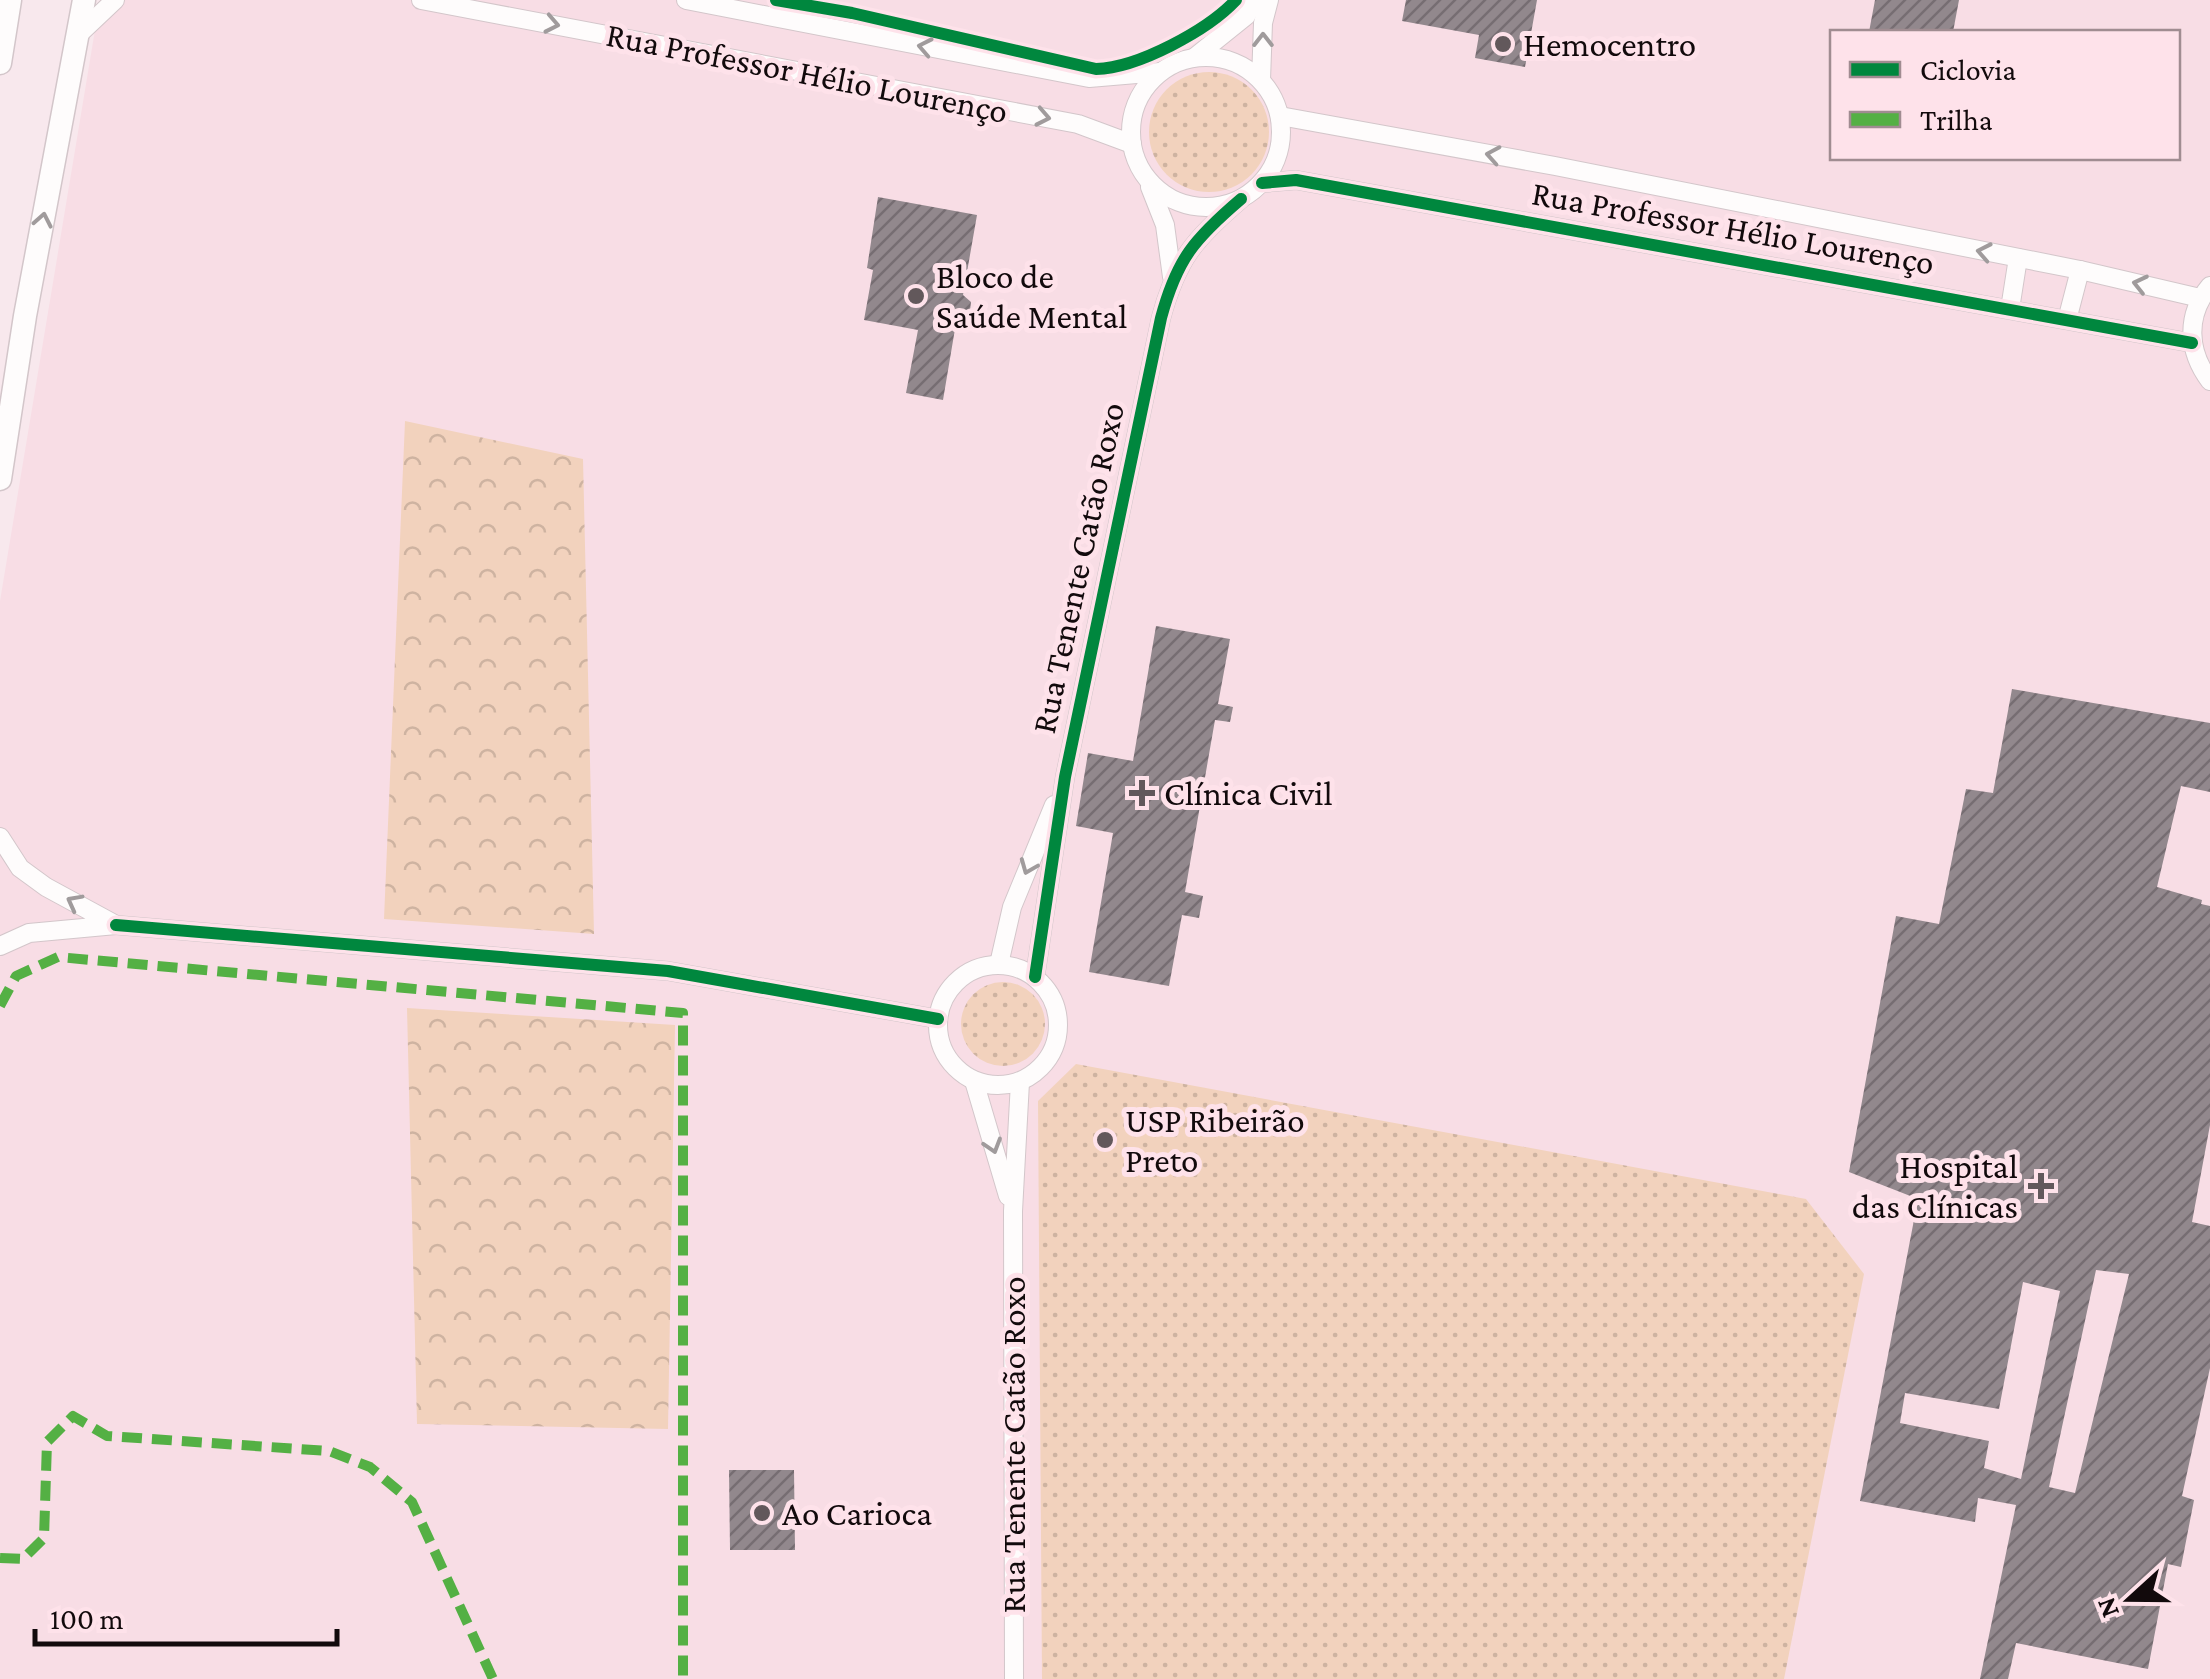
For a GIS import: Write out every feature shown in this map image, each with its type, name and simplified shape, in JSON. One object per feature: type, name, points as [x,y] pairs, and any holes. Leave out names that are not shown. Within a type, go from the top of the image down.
[{"type":"street","points":[[1,50],[10,0]]},
{"type":"street","points":[[0,479],[25,316],[84,0]]},
{"type":"street","points":[[78,35],[115,0]]},
{"type":"street","name":"Rua Professor Hélio Lourenço","points":[[421,0],[1078,124],[1132,144]]},
{"type":"street","name":"Rua Professor Hélio Lourenço","points":[[686,0],[1089,78],[1160,72]]},
{"type":"street","points":[[1194,57],[1219,57],[1242,65],[1262,80],[1280,116],[1278,152],[1262,183],[1241,199],[1215,207],[1188,206],[1164,194],[1144,176],[1132,144],[1132,117],[1142,92],[1160,72],[1194,57],[1246,16],[1255,0]]},
{"type":"street","points":[[1262,80],[1269,0]]},
{"type":"street","name":"Rua Professor Hélio Lourenço","points":[[1280,116],[2205,292]]},
{"type":"street","name":"Rua Tenente Catão Roxo","points":[[1144,176],[1165,225],[1172,278]]},
{"type":"street","name":"Rua Professor Hélio Lourenço","points":[[1262,183],[1296,180],[2192,343]]},
{"type":"street","name":"Rua Tenente Catão Roxo","points":[[1035,977],[1065,777],[1161,318],[1172,278],[1191,248],[1241,199]]},
{"type":"street","points":[[2010,309],[2018,258]]},
{"type":"street","points":[[2067,320],[2080,270]]},
{"type":"street","points":[[2205,292],[2192,320],[2192,343],[2199,367],[2210,382]]},
{"type":"street","points":[[0,310],[25,316]]},
{"type":"street","name":"Rua Tenente Catão Roxo","points":[[999,964],[1012,907],[1065,777]]},
{"type":"street","points":[[0,837],[20,868],[46,887],[116,925]]},
{"type":"street","points":[[0,946],[29,933],[116,925],[668,971],[938,1019]]},
{"type":"street","points":[[999,964],[1035,977],[1055,1002],[1058,1033],[1046,1062],[1020,1082],[1005,1086],[974,1081],[958,1071],[939,1038],[938,1019],[944,998],[958,980],[977,968],[999,964]]},
{"type":"street","name":"Rua Tenente Catão Roxo","points":[[974,1081],[1012,1210]]},
{"type":"street","name":"Rua Tenente Catão Roxo","points":[[1014,1679],[1012,1210],[1020,1082]]},
{"type":"shaded area","name":"USP Ribeirão Preto","points":[[100,0],[2210,0],[2210,1679],[0,1679],[0,601]]},
{"type":"green space","points":[[1209,72],[1232,76],[1252,89],[1265,109],[1269,132],[1265,155],[1252,175],[1232,188],[1209,192],[1186,188],[1166,175],[1153,155],[1149,132],[1153,109],[1166,89],[1186,76]]},
{"type":"green space","points":[[405,421],[583,459],[594,934],[384,919]]},
{"type":"green space","points":[[995,982],[1011,982],[1027,989],[1038,1000],[1045,1024],[1042,1040],[1033,1054],[1011,1066],[995,1066],[979,1059],[968,1048],[961,1032],[961,1016],[968,1000],[979,989]]},
{"type":"green space","points":[[407,1008],[675,1025],[668,1429],[417,1424]]},
{"type":"green space","points":[[1076,1064],[1806,1199],[1864,1274],[1784,1679],[1042,1679],[1038,1101]]},
{"type":"building","name":"Hemocentro","points":[[1406,0],[1537,0],[1525,67],[1475,58],[1479,35],[1402,21]]},
{"type":"building","points":[[1875,0],[1959,0],[1953,30],[1869,30]]},
{"type":"building","name":"Bloco de Saúde Mental","points":[[878,197],[977,215],[963,295],[971,302],[969,319],[956,323],[943,400],[906,393],[918,330],[864,320],[873,270],[867,268]]},
{"type":"building","name":"Clínica Civil","points":[[1156,626],[1230,639],[1218,704],[1233,707],[1230,722],[1215,720],[1185,892],[1203,896],[1199,918],[1182,915],[1169,986],[1089,972],[1113,833],[1076,826],[1088,753],[1133,761]]},
{"type":"building","name":"Hospital das Clínicas","points":[[2012,689],[2210,723],[2210,792],[2181,786],[2157,887],[2210,906],[2210,1125],[2192,1222],[2210,1226],[2210,1368],[2182,1496],[2194,1500],[2181,1567],[2168,1564],[2148,1669],[2016,1643],[2008,1679],[1980,1679],[2016,1505],[1978,1498],[1975,1522],[1860,1501],[1918,1199],[1849,1172],[1896,916],[1939,924],[1966,789],[1993,793]],"holes":[[[2096,1270],[2129,1274],[2075,1493],[2049,1487]],[[2023,1282],[2060,1291],[2021,1479],[1984,1468],[1989,1441],[1900,1423],[1905,1393],[1999,1409]]]},
{"type":"building","name":"Ao Carioca","points":[[729,1470],[794,1470],[795,1550],[730,1550]]},
{"type":"marked path","points":[[0,1006],[16,976],[58,957],[683,1013],[683,1679]]},
{"type":"marked path","points":[[0,1558],[23,1559],[44,1538],[47,1442],[73,1416],[107,1436],[329,1451],[370,1467],[412,1502],[493,1679]]},
{"type":"cycle path","points":[[776,0],[852,13],[1096,69],[1151,55],[1208,23],[1236,0]]},
{"type":"cycle path","points":[[1262,183],[1296,180],[2192,343]]},
{"type":"cycle path","points":[[1035,977],[1065,777],[1161,318],[1189,251],[1241,199]]},
{"type":"cycle path","points":[[116,925],[668,971],[938,1019]]},
{"type":"place","name":"Hemocentro","points":[[1503,44]]},
{"type":"place","name":"Bloco de Saúde Mental","points":[[916,296]]},
{"type":"place","name":"Clínica Civil","points":[[1142,793]]},
{"type":"place","name":"USP Ribeirão Preto","points":[[1105,1140]]},
{"type":"place","name":"Hospital das Clínicas","points":[[2041,1186]]},
{"type":"place","name":"Ao Carioca","points":[[762,1513]]}]
